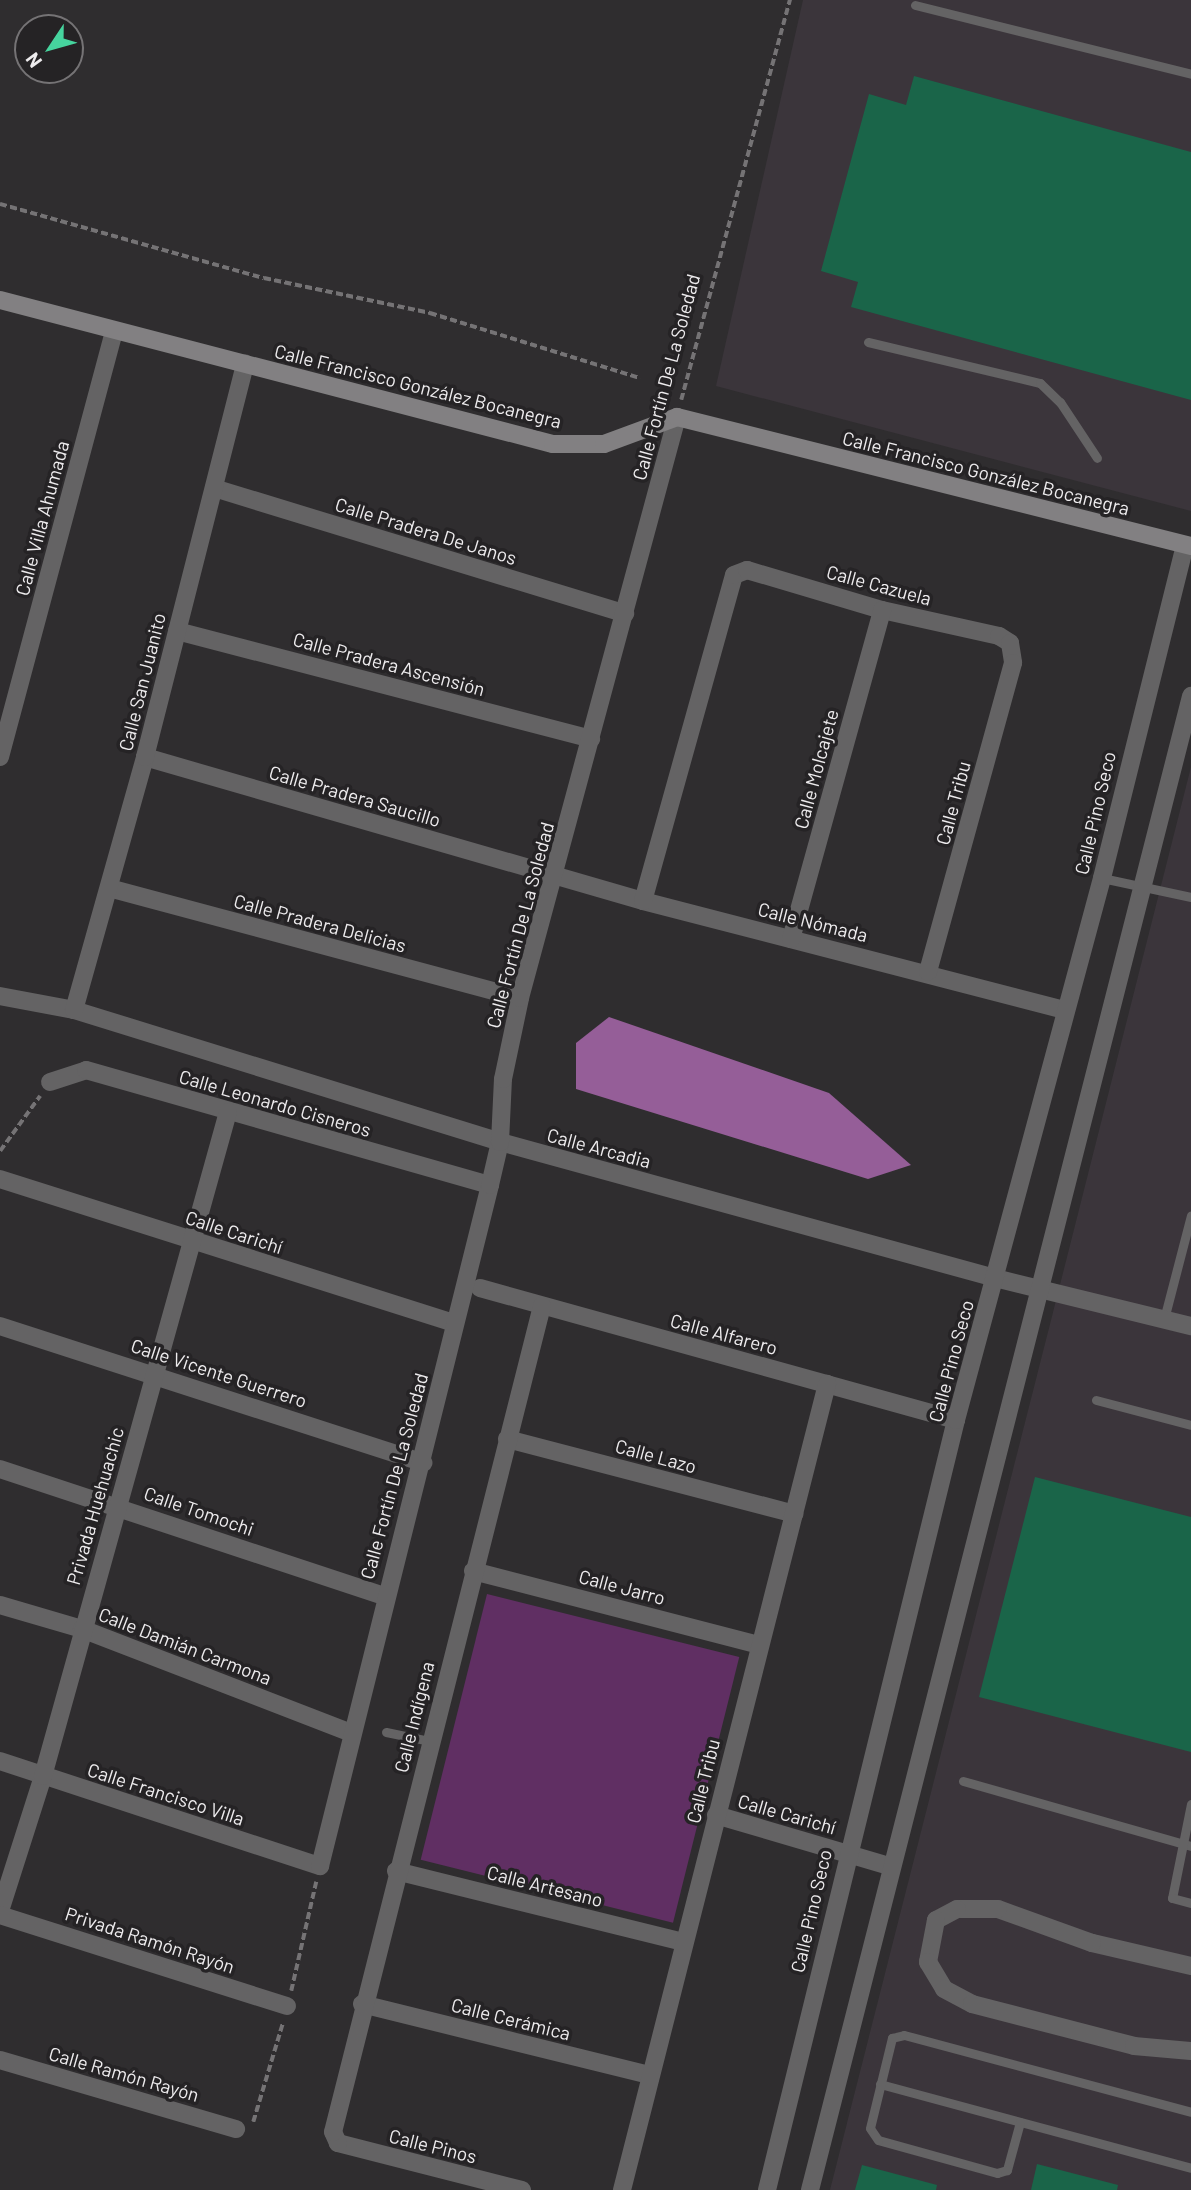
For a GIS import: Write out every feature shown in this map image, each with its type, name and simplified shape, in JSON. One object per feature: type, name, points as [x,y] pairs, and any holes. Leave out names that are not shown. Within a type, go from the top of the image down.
[{"type":"street","name":"Calle Francisco González Bocanegra","points":[[0,300],[553,444],[604,444],[677,417],[1188,546]]},
{"type":"street","name":"Calle Villa Ahumada","points":[[0,757],[114,331]]},
{"type":"street","name":"Calle San Juanito","points":[[74,1010],[145,757],[245,364]]},
{"type":"street","name":"Calle Fortín De La Soledad","points":[[320,1866],[384,1597],[423,1463],[500,1142],[503,1079],[520,998],[677,417]]},
{"type":"street","name":"Calle Pradera De Janos","points":[[214,488],[625,614]]},
{"type":"street","name":"Calle Pino Seco","points":[[767,2190],[847,1853],[956,1420],[1188,546]]},
{"type":"street","name":"Calle Cazuela","points":[[643,901],[737,572],[747,570],[882,610],[999,636],[1010,643]]},
{"type":"street","name":"Calle Molcajete","points":[[791,939],[882,610]]},
{"type":"street","name":"Calle Pradera Ascensión","points":[[177,631],[591,739]]},
{"type":"street","name":"Calle Tribu","points":[[928,972],[1013,663],[1010,643]]},
{"type":"street","points":[[810,2190],[889,1866],[1191,696]]},
{"type":"street","name":"Calle Pradera Saucillo","points":[[145,757],[553,876]]},
{"type":"street","name":"Calle Nómada","points":[[553,876],[928,972],[1063,1010]]},
{"type":"street","name":"Calle Pradera Delicias","points":[[109,888],[520,998]]},
{"type":"street","name":"Calle Arcadia","points":[[0,996],[74,1010],[500,1142],[995,1278],[1191,1326]]},
{"type":"street","name":"Calle Leonardo Cisneros","points":[[50,1082],[86,1070],[490,1185]]},
{"type":"street","name":"Privada Huehuachic","points":[[0,1913],[43,1776],[153,1372],[228,1112]]},
{"type":"street","name":"Calle Carichí","points":[[0,1180],[455,1324]]},
{"type":"street","name":"Calle Alfarero","points":[[480,1288],[956,1420]]},
{"type":"street","name":"Calle Indígena","points":[[333,2140],[362,2004],[542,1306]]},
{"type":"street","name":"Calle Vicente Guerrero","points":[[0,1326],[153,1372],[423,1463]]},
{"type":"street","name":"Calle Tribu","points":[[622,2190],[649,2075],[827,1384]]},
{"type":"street","name":"Calle Lazo","points":[[507,1439],[794,1514]]},
{"type":"street","name":"Calle Tomochi","points":[[0,1469],[118,1506],[384,1597]]},
{"type":"street","name":"Calle Jarro","points":[[474,1570],[760,1645]]},
{"type":"street","name":"Calle Damián Carmona","points":[[0,1605],[82,1629],[352,1733]]},
{"type":"street","name":"Calle Francisco Villa","points":[[0,1761],[320,1866]]},
{"type":"street","name":"Calle Carichí","points":[[716,1815],[889,1866]]},
{"type":"street","name":"Calle Artesano","points":[[396,1871],[683,1942]]},
{"type":"street","points":[[1191,1966],[1091,1943],[998,1909],[957,1909],[936,1920],[928,1962],[944,1989],[972,2004],[1134,2046],[1191,2052]]},
{"type":"street","name":"Privada Ramón Rayón","points":[[0,1913],[287,2006]]},
{"type":"street","name":"Calle Cerámica","points":[[362,2004],[649,2075]]},
{"type":"street","name":"Calle Ramón Rayón","points":[[0,2060],[236,2129]]},
{"type":"street","name":"Calle Pinos","points":[[333,2140],[523,2190]]},
{"type":"lane","points":[[915,5],[1191,74]]},
{"type":"lane","points":[[868,342],[1040,383],[1060,402],[1097,458]]},
{"type":"lane","points":[[1102,878],[1143,883],[1191,897]]},
{"type":"lane","points":[[1164,1319],[1187,1246],[1191,1215]]},
{"type":"lane","points":[[1096,1399],[1191,1425]]},
{"type":"lane","points":[[386,1732],[430,1741]]},
{"type":"lane","points":[[962,1781],[1191,1846]]},
{"type":"lane","points":[[1191,1804],[1180,1843],[1172,1898],[1191,1903]]},
{"type":"lane","points":[[1020,2122],[1007,2170],[997,2173],[878,2140],[870,2128],[890,2042],[900,2035],[1191,2112]]},
{"type":"lane","points":[[880,2084],[1191,2168]]},
{"type":"path","name":"Calle Fortín De La Soledad","points":[[677,417],[790,0]]},
{"type":"path","points":[[0,204],[264,278],[430,313],[640,378]]},
{"type":"path","points":[[0,1151],[50,1082]]},
{"type":"shaded area","points":[[803,0],[1191,0],[1191,511],[716,386]]},
{"type":"shaded area","points":[[1191,767],[1191,2190],[830,2190],[1064,1269]]},
{"type":"shaded area","points":[[609,1017],[829,1093],[911,1165],[868,1179],[576,1089],[576,1043]]},
{"type":"shaded area","points":[[487,1594],[739,1657],[673,1923],[421,1860]]},
{"type":"building","points":[[914,76],[1191,152],[1191,400],[851,307],[858,282],[821,271],[869,94],[906,105]]},
{"type":"building","points":[[1035,1477],[1191,1517],[1191,1752],[979,1697]]},
{"type":"building","points":[[1037,2164],[1118,2185],[1117,2190],[1031,2190]]},
{"type":"building","points":[[862,2165],[937,2185],[936,2190],[855,2190]]}]
